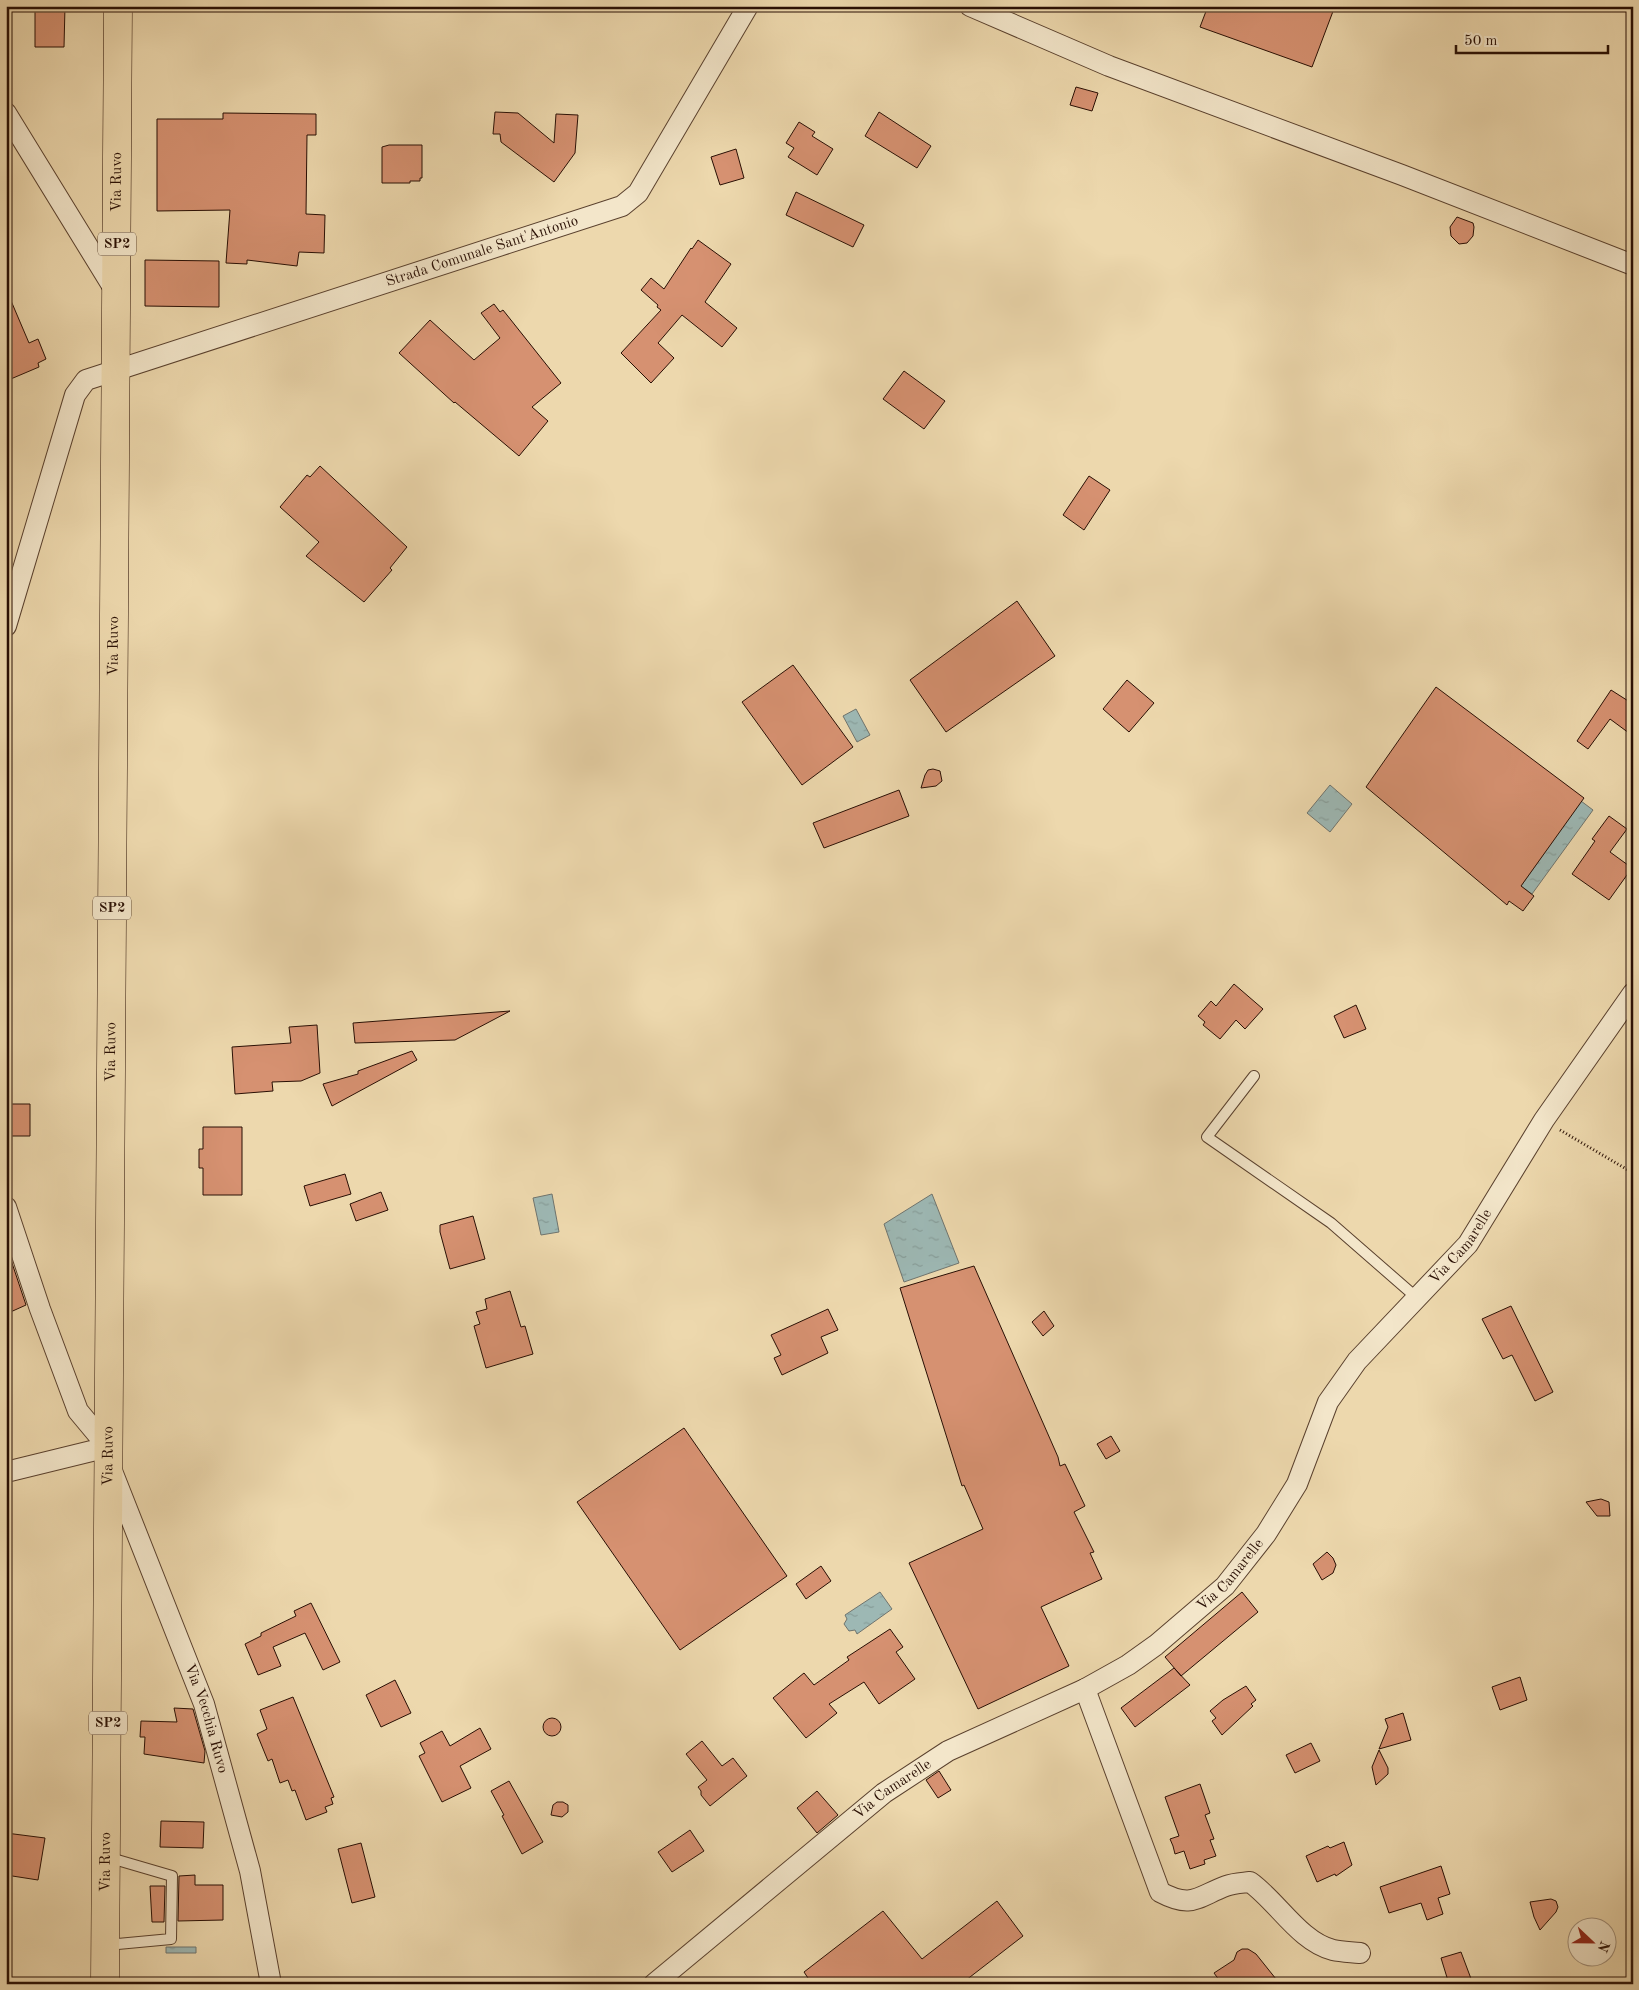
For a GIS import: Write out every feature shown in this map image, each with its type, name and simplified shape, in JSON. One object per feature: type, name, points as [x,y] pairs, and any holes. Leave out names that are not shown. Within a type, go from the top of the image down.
[{"type":"main road","name":"Via Ruvo","points":[[105,1984],[118,6]]},
{"type":"street","name":"Strada Comunale Sant'Antonio","points":[[6,626],[75,395],[86,380],[601,214],[626,204],[638,193],[748,6]]},
{"type":"street","points":[[970,6],[1109,66],[1411,178],[1633,265]]},
{"type":"street","points":[[6,113],[116,292]]},
{"type":"street","name":"Via Camarelle","points":[[654,1984],[884,1792],[948,1751],[1085,1690],[1128,1665],[1156,1645],[1225,1586],[1266,1534],[1297,1484],[1328,1402],[1357,1361],[1468,1244],[1544,1120],[1633,994]]},
{"type":"street","name":"Via Vecchia Ruvo","points":[[6,1207],[40,1309],[78,1411],[109,1455],[204,1704],[250,1871],[271,1984]]},
{"type":"street","points":[[6,1472],[109,1455]]},
{"type":"street","points":[[1085,1690],[1160,1892],[1176,1900],[1197,1899],[1228,1885],[1250,1882],[1264,1892],[1279,1910],[1310,1938],[1332,1950],[1360,1953]]},
{"type":"lane","points":[[1254,1076],[1207,1137],[1331,1223],[1417,1298]]},
{"type":"lane","points":[[106,1945],[171,1940],[172,1876],[107,1857]]},
{"type":"path","points":[[1544,1120],[1633,1173]]},
{"type":"water","points":[[856,709],[870,735],[857,742],[843,716]]},
{"type":"water","points":[[1330,785],[1352,804],[1330,832],[1307,813]]},
{"type":"water","points":[[1581,801],[1593,810],[1532,894],[1521,886]]},
{"type":"water","points":[[552,1194],[559,1232],[541,1235],[533,1198]]},
{"type":"water","points":[[932,1194],[959,1263],[904,1282],[884,1224]]},
{"type":"water","points":[[880,1592],[892,1609],[857,1634],[855,1630],[849,1631],[844,1624],[847,1619],[845,1615]]},
{"type":"water","points":[[166,1947],[196,1947],[196,1953],[166,1953]]},
{"type":"building","points":[[35,6],[65,6],[64,47],[35,47]]},
{"type":"building","points":[[1208,6],[1335,6],[1312,67],[1200,27]]},
{"type":"building","points":[[1076,87],[1098,93],[1092,111],[1070,105]]},
{"type":"building","points":[[495,112],[518,113],[554,143],[556,114],[578,115],[575,153],[554,182],[501,142],[500,134],[493,134]]},
{"type":"building","points":[[879,112],[931,146],[917,168],[865,136]]},
{"type":"building","points":[[223,113],[316,114],[316,135],[307,135],[306,214],[325,215],[324,253],[299,252],[297,266],[247,260],[247,264],[226,263],[230,210],[157,211],[157,119],[223,119]]},
{"type":"building","points":[[799,122],[815,132],[812,136],[833,149],[817,175],[788,157],[794,148],[786,143]]},
{"type":"building","points":[[389,145],[422,145],[422,178],[420,178],[420,181],[382,183],[382,147]]},
{"type":"building","points":[[736,149],[744,178],[720,185],[711,157]]},
{"type":"building","points":[[796,192],[864,225],[853,247],[786,215]]},
{"type":"building","points":[[1457,217],[1473,223],[1473,236],[1467,243],[1459,244],[1451,236],[1450,227]]},
{"type":"building","points":[[698,240],[731,264],[705,302],[737,328],[722,347],[682,315],[658,343],[674,358],[651,383],[621,353],[661,310],[641,290],[651,278],[664,289]]},
{"type":"building","points":[[145,260],[219,261],[219,307],[145,306]]},
{"type":"building","points":[[6,289],[29,343],[38,339],[46,359],[38,363],[39,367],[6,381]]},
{"type":"building","points":[[494,304],[500,312],[503,310],[561,383],[532,407],[548,421],[519,456],[454,403],[399,353],[430,320],[474,360],[500,338],[481,313]]},
{"type":"building","points":[[904,371],[945,401],[924,429],[883,399]]},
{"type":"building","points":[[320,466],[407,547],[390,568],[392,570],[364,602],[306,556],[319,542],[280,507],[307,475],[310,477]]},
{"type":"building","points":[[1089,476],[1110,490],[1084,530],[1063,515]]},
{"type":"building","points":[[1017,601],[1055,656],[946,732],[910,680]]},
{"type":"building","points":[[793,665],[853,747],[802,785],[742,702]]},
{"type":"building","points":[[1127,680],[1154,703],[1129,732],[1103,709]]},
{"type":"building","points":[[1436,687],[1584,798],[1521,886],[1534,896],[1523,911],[1509,901],[1507,905],[1366,787]]},
{"type":"building","points":[[1611,690],[1633,704],[1633,736],[1610,719],[1588,749],[1577,741]]},
{"type":"building","points":[[928,770],[940,771],[942,781],[936,786],[921,788]]},
{"type":"building","points":[[899,790],[909,816],[824,848],[813,823]]},
{"type":"building","points":[[1609,816],[1627,829],[1610,852],[1632,868],[1609,900],[1572,874],[1595,841],[1592,839]]},
{"type":"building","points":[[1234,984],[1263,1009],[1245,1029],[1236,1020],[1220,1039],[1203,1025],[1205,1022],[1198,1016],[1211,1001],[1216,1006]]},
{"type":"building","points":[[1356,1005],[1366,1029],[1344,1038],[1334,1016]]},
{"type":"building","points":[[510,1011],[455,1040],[355,1043],[353,1023]]},
{"type":"building","points":[[317,1025],[320,1073],[301,1081],[272,1082],[273,1091],[235,1094],[232,1047],[291,1043],[289,1027]]},
{"type":"building","points":[[412,1051],[417,1060],[332,1106],[323,1084],[358,1074],[358,1071]]},
{"type":"building","points":[[6,1104],[30,1104],[30,1136],[6,1136]]},
{"type":"building","points":[[203,1127],[242,1127],[242,1195],[203,1195],[203,1168],[199,1168],[199,1149],[203,1149]]},
{"type":"building","points":[[345,1174],[351,1194],[310,1206],[304,1186]]},
{"type":"building","points":[[381,1192],[388,1210],[356,1221],[350,1204]]},
{"type":"building","points":[[473,1216],[485,1259],[450,1269],[440,1232],[440,1225]]},
{"type":"building","points":[[6,1251],[8,1251],[26,1305],[6,1314]]},
{"type":"building","points":[[974,1266],[1058,1457],[1060,1466],[1065,1464],[1085,1506],[1074,1512],[1094,1552],[1090,1553],[1102,1579],[1041,1607],[1069,1666],[978,1709],[909,1563],[983,1529],[964,1485],[962,1486],[900,1288]]},
{"type":"building","points":[[510,1291],[521,1327],[525,1326],[533,1354],[486,1368],[474,1326],[480,1324],[476,1312],[487,1309],[485,1299]]},
{"type":"building","points":[[1511,1306],[1553,1392],[1535,1401],[1512,1355],[1503,1359],[1482,1319]]},
{"type":"building","points":[[828,1309],[838,1330],[821,1337],[828,1353],[782,1375],[774,1358],[781,1355],[771,1335]]},
{"type":"building","points":[[1044,1311],[1054,1326],[1043,1336],[1032,1322]]},
{"type":"building","points":[[684,1428],[787,1576],[680,1650],[577,1502]]},
{"type":"building","points":[[1111,1436],[1120,1451],[1106,1459],[1097,1444]]},
{"type":"building","points":[[1601,1499],[1609,1502],[1610,1516],[1597,1516],[1586,1502]]},
{"type":"building","points":[[1327,1552],[1333,1558],[1336,1565],[1333,1573],[1322,1580],[1313,1564]]},
{"type":"building","points":[[821,1566],[831,1581],[806,1599],[796,1584]]},
{"type":"building","points":[[1242,1592],[1258,1612],[1181,1676],[1165,1657]]},
{"type":"building","points":[[311,1603],[340,1662],[323,1670],[305,1633],[273,1647],[281,1666],[258,1675],[245,1644],[261,1636],[261,1633],[296,1616],[294,1611]]},
{"type":"building","points":[[890,1629],[903,1647],[896,1652],[915,1679],[879,1704],[864,1682],[829,1704],[837,1713],[806,1738],[773,1698],[804,1673],[814,1685],[849,1660],[847,1657]]},
{"type":"building","points":[[1174,1668],[1190,1685],[1135,1727],[1121,1708]]},
{"type":"building","points":[[1520,1677],[1527,1700],[1500,1710],[1492,1687]]},
{"type":"building","points":[[395,1680],[411,1713],[381,1727],[366,1695]]},
{"type":"building","points":[[1246,1686],[1256,1700],[1251,1704],[1253,1706],[1222,1735],[1212,1721],[1216,1718],[1210,1711],[1223,1700]]},
{"type":"building","points":[[293,1697],[334,1797],[331,1798],[333,1804],[325,1807],[327,1812],[306,1820],[295,1790],[292,1791],[288,1780],[280,1783],[272,1759],[268,1761],[257,1734],[267,1729],[260,1710]]},
{"type":"building","points":[[174,1708],[193,1709],[205,1751],[204,1763],[144,1754],[145,1737],[140,1737],[141,1721],[177,1722]]},
{"type":"building","points":[[1403,1713],[1411,1740],[1379,1749],[1388,1727],[1385,1719]]},
{"type":"building","points":[[552,1718],[558,1721],[561,1727],[558,1733],[552,1736],[546,1733],[543,1727],[546,1721]]},
{"type":"building","points":[[480,1728],[491,1749],[460,1766],[471,1788],[442,1802],[419,1756],[425,1753],[420,1743],[442,1731],[450,1746]]},
{"type":"building","points":[[702,1741],[722,1766],[733,1758],[747,1776],[710,1806],[701,1795],[698,1787],[707,1780],[686,1754]]},
{"type":"building","points":[[1311,1743],[1320,1761],[1295,1773],[1286,1755]]},
{"type":"building","points":[[1379,1750],[1388,1768],[1388,1774],[1376,1785],[1372,1767]]},
{"type":"building","points":[[939,1771],[951,1790],[938,1798],[926,1780]]},
{"type":"building","points":[[509,1781],[543,1842],[522,1854],[491,1791]]},
{"type":"building","points":[[1200,1784],[1210,1813],[1205,1815],[1214,1839],[1210,1840],[1216,1856],[1204,1860],[1205,1864],[1190,1869],[1184,1851],[1175,1854],[1170,1839],[1179,1836],[1165,1797]]},
{"type":"building","points":[[817,1791],[838,1815],[817,1833],[797,1808]]},
{"type":"building","points":[[557,1802],[563,1802],[568,1805],[568,1812],[562,1817],[551,1815],[553,1805]]},
{"type":"building","points":[[161,1821],[204,1822],[203,1848],[160,1847]]},
{"type":"building","points":[[690,1830],[704,1851],[672,1872],[658,1852]]},
{"type":"building","points":[[6,1833],[45,1838],[38,1880],[6,1875]]},
{"type":"building","points":[[1344,1842],[1352,1865],[1336,1876],[1335,1874],[1317,1882],[1306,1856],[1328,1846],[1330,1848]]},
{"type":"building","points":[[361,1843],[375,1897],[352,1903],[338,1849]]},
{"type":"building","points":[[1441,1866],[1450,1894],[1438,1898],[1443,1914],[1427,1920],[1421,1903],[1389,1913],[1380,1887]]},
{"type":"building","points":[[195,1875],[195,1885],[223,1885],[223,1920],[178,1921],[179,1876]]},
{"type":"building","points":[[150,1886],[165,1886],[164,1922],[152,1922]]},
{"type":"building","points":[[1551,1899],[1556,1901],[1558,1907],[1556,1912],[1540,1930],[1530,1902]]},
{"type":"building","points":[[997,1901],[1023,1936],[961,1984],[812,1984],[804,1972],[883,1911],[922,1959]]},
{"type":"building","points":[[1242,1949],[1248,1949],[1256,1954],[1280,1984],[1222,1984],[1214,1973],[1234,1960],[1237,1952]]},
{"type":"building","points":[[1461,1952],[1473,1984],[1449,1984],[1441,1958]]}]
